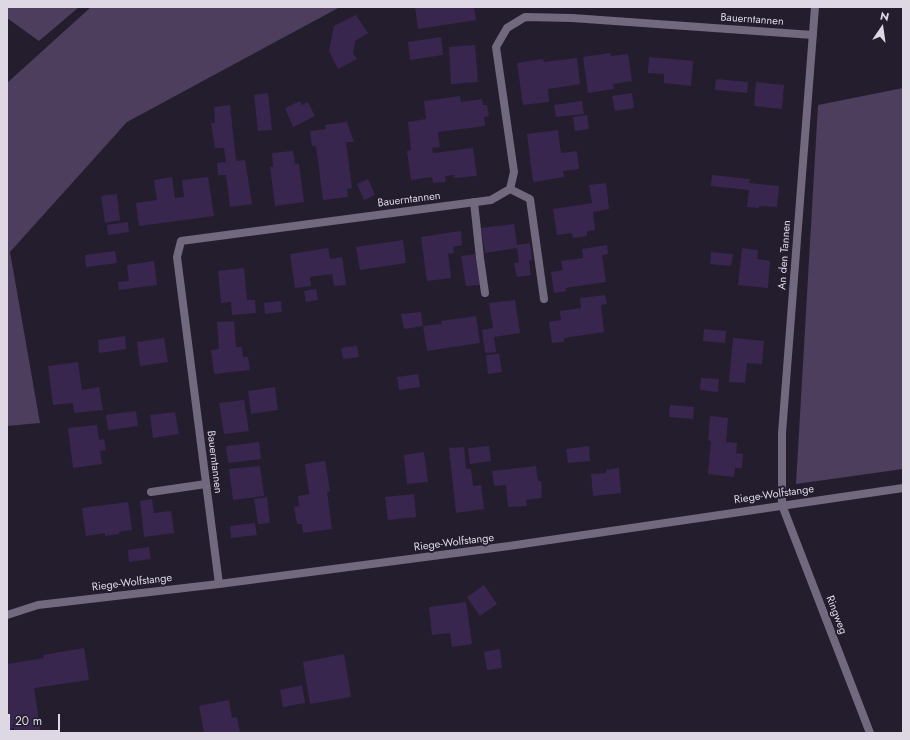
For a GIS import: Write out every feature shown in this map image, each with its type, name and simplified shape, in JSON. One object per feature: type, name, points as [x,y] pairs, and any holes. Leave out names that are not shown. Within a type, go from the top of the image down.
[{"type":"street","name":"An den Tannen","points":[[782,505],[782,433],[815,7]]},
{"type":"street","name":"Bauerntannen","points":[[219,584],[177,257],[181,241],[491,200],[510,189],[514,172],[496,47],[507,28],[525,18],[572,18],[813,35]]},
{"type":"street","points":[[510,189],[530,199],[544,299]]},
{"type":"street","points":[[474,202],[485,293]]},
{"type":"street","points":[[151,492],[206,484]]},
{"type":"street","name":"Riege-Wolfstange","points":[[7,615],[38,605],[219,584],[509,546],[903,488]]},
{"type":"street","name":"Ringweg","points":[[782,505],[870,733]]},
{"type":"shaded area","points":[[7,7],[79,7],[39,41],[7,18]]},
{"type":"shaded area","points":[[91,7],[340,7],[127,122],[10,252],[40,423],[7,426],[7,83]]},
{"type":"shaded area","points":[[903,88],[903,469],[796,484],[818,105]]},
{"type":"building","points":[[415,7],[474,7],[476,20],[418,29]]},
{"type":"building","points":[[356,15],[368,33],[355,41],[353,53],[357,59],[338,69],[329,51],[334,26]]},
{"type":"building","points":[[441,37],[443,55],[410,60],[408,42]]},
{"type":"building","points":[[475,45],[478,82],[451,84],[449,47]]},
{"type":"building","points":[[610,53],[611,56],[628,54],[632,81],[613,84],[614,89],[588,93],[583,57]]},
{"type":"building","points":[[649,57],[693,61],[691,86],[664,83],[664,74],[648,73]]},
{"type":"building","points":[[577,58],[580,84],[548,89],[549,102],[523,105],[517,63],[543,59],[544,62]]},
{"type":"building","points":[[716,79],[748,82],[747,93],[715,90]]},
{"type":"building","points":[[756,82],[784,85],[782,109],[754,106]]},
{"type":"building","points":[[268,93],[272,130],[258,131],[254,95]]},
{"type":"building","points":[[632,93],[634,108],[615,111],[612,96]]},
{"type":"building","points":[[460,96],[461,102],[482,99],[483,105],[487,105],[489,116],[484,117],[485,126],[438,132],[440,147],[432,148],[433,153],[473,148],[477,176],[454,178],[454,175],[445,176],[446,182],[433,183],[432,177],[411,180],[407,151],[411,150],[408,122],[426,119],[424,101]]},
{"type":"building","points":[[300,101],[302,105],[308,102],[315,116],[293,127],[285,108]]},
{"type":"building","points":[[582,101],[584,114],[556,117],[554,105]]},
{"type":"building","points":[[230,105],[236,161],[245,160],[252,204],[230,207],[226,175],[218,175],[217,163],[226,162],[224,148],[215,148],[211,123],[215,123],[214,107]]},
{"type":"building","points":[[587,115],[589,129],[575,131],[573,117]]},
{"type":"building","points":[[347,122],[354,142],[346,142],[352,188],[347,189],[348,197],[323,200],[316,146],[312,146],[310,131],[326,129],[325,125]]},
{"type":"building","points":[[558,130],[561,153],[577,151],[579,169],[563,171],[564,177],[533,182],[527,134]]},
{"type":"building","points":[[293,151],[295,164],[299,164],[304,202],[275,206],[270,167],[273,167],[272,153]]},
{"type":"building","points":[[712,175],[750,179],[749,183],[779,186],[777,207],[747,207],[749,190],[711,186]]},
{"type":"building","points":[[172,177],[175,198],[184,197],[182,180],[208,177],[214,216],[139,226],[136,203],[157,200],[154,180]]},
{"type":"building","points":[[368,179],[375,195],[364,200],[357,184]]},
{"type":"building","points":[[606,183],[609,209],[593,212],[595,230],[587,231],[587,236],[573,238],[572,233],[557,235],[553,209],[592,203],[589,185]]},
{"type":"building","points":[[117,194],[120,220],[105,223],[101,196]]},
{"type":"building","points":[[128,222],[129,232],[108,235],[107,225]]},
{"type":"building","points":[[514,224],[517,245],[530,243],[532,260],[529,261],[531,275],[517,277],[514,263],[519,262],[517,248],[485,253],[481,228]]},
{"type":"building","points":[[461,231],[462,245],[453,247],[454,253],[448,254],[451,278],[427,281],[421,237]]},
{"type":"building","points":[[403,240],[406,263],[360,270],[356,247]]},
{"type":"building","points":[[607,245],[608,254],[602,255],[606,282],[565,288],[566,291],[554,293],[551,272],[563,270],[561,261],[583,258],[582,249]]},
{"type":"building","points":[[328,248],[330,259],[342,257],[346,285],[334,286],[332,274],[310,277],[311,286],[295,288],[290,254]]},
{"type":"building","points":[[742,248],[758,250],[757,259],[770,261],[768,288],[738,285]]},
{"type":"building","points":[[115,251],[117,263],[86,267],[85,255]]},
{"type":"building","points":[[711,252],[733,254],[731,266],[710,264]]},
{"type":"building","points":[[475,254],[480,285],[466,286],[461,256]]},
{"type":"building","points":[[154,261],[157,285],[119,290],[118,282],[129,281],[127,265]]},
{"type":"building","points":[[244,268],[247,300],[255,300],[256,313],[232,315],[231,302],[221,303],[218,271]]},
{"type":"building","points":[[316,289],[318,300],[306,302],[304,291]]},
{"type":"building","points":[[605,295],[607,304],[601,305],[604,332],[564,338],[564,342],[552,343],[549,322],[561,320],[560,311],[581,308],[580,298]]},
{"type":"building","points":[[515,300],[520,333],[494,337],[496,352],[485,353],[482,330],[493,328],[489,303]]},
{"type":"building","points":[[281,301],[282,312],[265,314],[264,303]]},
{"type":"building","points":[[421,312],[423,326],[404,329],[401,314]]},
{"type":"building","points":[[476,316],[480,343],[427,351],[423,326],[442,324],[441,321]]},
{"type":"building","points":[[234,321],[236,347],[242,347],[243,357],[248,357],[250,370],[214,374],[211,350],[219,349],[217,322]]},
{"type":"building","points":[[704,329],[726,331],[725,343],[703,341]]},
{"type":"building","points":[[125,336],[126,349],[99,353],[98,340]]},
{"type":"building","points":[[164,338],[168,362],[140,366],[137,342]]},
{"type":"building","points":[[733,338],[764,341],[762,364],[747,363],[745,383],[729,382]]},
{"type":"building","points":[[357,346],[359,357],[343,359],[341,348]]},
{"type":"building","points":[[499,354],[502,372],[488,374],[486,355]]},
{"type":"building","points":[[78,362],[82,390],[99,387],[103,410],[74,413],[73,403],[53,405],[48,366]]},
{"type":"building","points":[[418,374],[420,387],[399,390],[397,377]]},
{"type":"building","points":[[701,378],[719,379],[718,392],[700,390]]},
{"type":"building","points":[[275,387],[278,410],[251,414],[248,391]]},
{"type":"building","points":[[244,400],[249,431],[224,434],[219,403]]},
{"type":"building","points":[[670,405],[694,407],[693,419],[669,417]]},
{"type":"building","points":[[136,411],[138,426],[108,430],[106,415]]},
{"type":"building","points":[[175,412],[179,434],[153,438],[150,415]]},
{"type":"building","points":[[710,416],[728,418],[726,442],[737,443],[736,453],[743,454],[742,468],[735,468],[734,477],[708,474],[711,441],[708,440]]},
{"type":"building","points":[[97,425],[99,440],[104,439],[106,450],[100,451],[102,464],[73,468],[68,428]]},
{"type":"building","points":[[259,442],[261,459],[228,463],[226,446]]},
{"type":"building","points":[[489,446],[491,461],[470,464],[468,448]]},
{"type":"building","points":[[589,446],[590,461],[568,463],[566,449]]},
{"type":"building","points":[[464,447],[466,469],[471,469],[473,486],[481,485],[484,509],[456,513],[449,448]]},
{"type":"building","points":[[424,452],[428,482],[407,484],[404,455]]},
{"type":"building","points":[[325,461],[330,491],[327,492],[332,529],[303,533],[302,524],[297,524],[294,507],[299,506],[298,496],[309,494],[305,464]]},
{"type":"building","points":[[260,466],[264,496],[233,500],[229,469]]},
{"type":"building","points":[[536,466],[538,481],[541,481],[542,498],[526,500],[527,506],[508,507],[506,485],[494,486],[492,471]]},
{"type":"building","points":[[619,468],[621,493],[593,496],[591,474],[606,473],[606,470]]},
{"type":"building","points":[[414,494],[416,517],[388,520],[385,497]]},
{"type":"building","points":[[267,497],[270,523],[258,524],[254,499]]},
{"type":"building","points":[[152,499],[154,513],[171,511],[174,533],[144,537],[140,501]]},
{"type":"building","points":[[128,502],[132,530],[105,536],[105,533],[86,536],[82,508]]},
{"type":"building","points":[[255,523],[257,535],[231,538],[230,526]]},
{"type":"building","points":[[149,547],[151,559],[129,562],[128,550]]},
{"type":"building","points":[[484,585],[497,604],[480,616],[467,597]]},
{"type":"building","points":[[466,602],[472,644],[452,647],[450,633],[432,635],[429,607]]},
{"type":"building","points":[[84,648],[89,680],[34,688],[41,733],[15,733],[14,728],[7,729],[7,664],[44,658],[43,655]]},
{"type":"building","points":[[500,649],[502,668],[487,670],[484,652]]},
{"type":"building","points":[[344,654],[351,697],[310,704],[303,662]]},
{"type":"building","points":[[302,685],[305,703],[283,707],[280,690]]},
{"type":"building","points":[[229,700],[232,718],[237,717],[240,733],[204,733],[199,706]]}]
